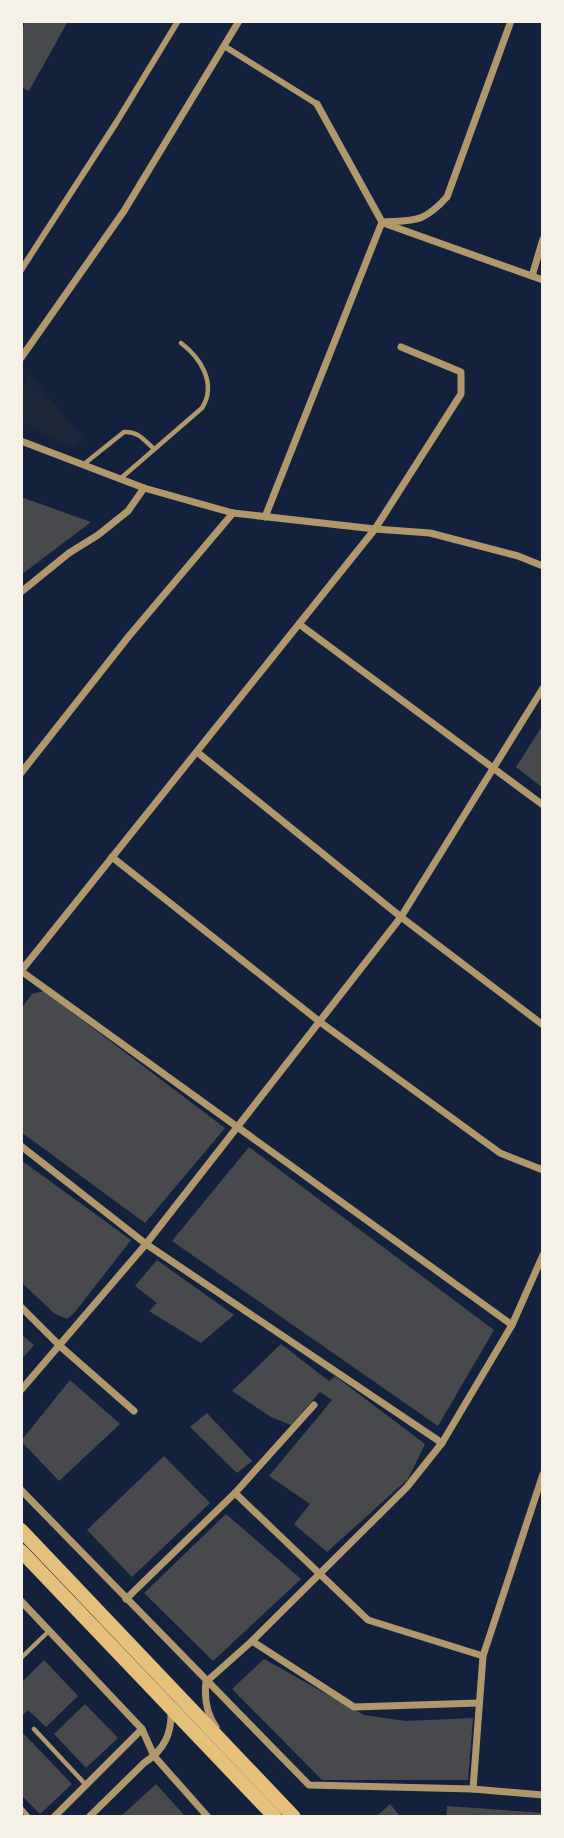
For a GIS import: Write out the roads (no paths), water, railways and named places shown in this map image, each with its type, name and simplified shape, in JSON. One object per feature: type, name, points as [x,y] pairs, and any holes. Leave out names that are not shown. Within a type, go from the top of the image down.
[{"type":"main road","points":[[21,1530],[294,1817]]},
{"type":"main road","points":[[21,1551],[275,1817]]},
{"type":"street","points":[[21,270],[178,21]]},
{"type":"street","points":[[21,358],[124,211],[239,21]]},
{"type":"street","points":[[382,222],[419,220],[434,211],[447,197],[511,21]]},
{"type":"street","points":[[224,46],[317,104],[382,222],[543,280]]},
{"type":"street","points":[[265,517],[382,222]]},
{"type":"street","points":[[532,276],[543,239]]},
{"type":"street","points":[[401,347],[461,372],[461,394],[375,529],[21,971],[512,1325]]},
{"type":"street","points":[[21,441],[144,488],[233,513],[430,533],[518,556],[543,566]]},
{"type":"street","points":[[21,592],[69,553],[128,511],[144,488]]},
{"type":"street","points":[[21,773],[233,513]]},
{"type":"street","points":[[299,624],[543,805]]},
{"type":"street","points":[[21,1390],[146,1244],[401,917],[543,688]]},
{"type":"street","points":[[197,752],[401,917],[543,1025]]},
{"type":"street","points":[[112,857],[320,1021],[500,1153],[543,1170]]},
{"type":"street","points":[[21,1146],[146,1244],[442,1443]]},
{"type":"street","points":[[237,1757],[209,1717],[204,1696],[206,1682],[252,1641],[407,1487],[442,1443],[512,1325],[543,1255]]},
{"type":"street","points":[[21,1307],[60,1346],[135,1412]]},
{"type":"street","points":[[126,1599],[235,1493],[314,1405]]},
{"type":"street","points":[[473,1789],[483,1656],[543,1475]]},
{"type":"street","points":[[21,1490],[309,1786],[473,1789],[543,1795]]},
{"type":"street","points":[[235,1493],[368,1620],[483,1656]]},
{"type":"street","points":[[21,1601],[142,1729],[154,1756],[208,1817]]},
{"type":"street","points":[[252,1641],[354,1707],[479,1703]]},
{"type":"street","points":[[89,1817],[154,1756],[167,1739],[172,1726],[170,1706]]},
{"type":"street","points":[[54,1817],[142,1729]]},
{"type":"lane","points":[[119,479],[202,408],[206,401],[208,388],[203,365],[195,354],[181,343]]},
{"type":"lane","points":[[83,465],[124,432],[132,431],[154,449]]},
{"type":"lane","points":[[21,1658],[49,1631]]},
{"type":"lane","points":[[34,1728],[86,1785]]},
{"type":"lane","points":[[21,1808],[29,1817]]}]
